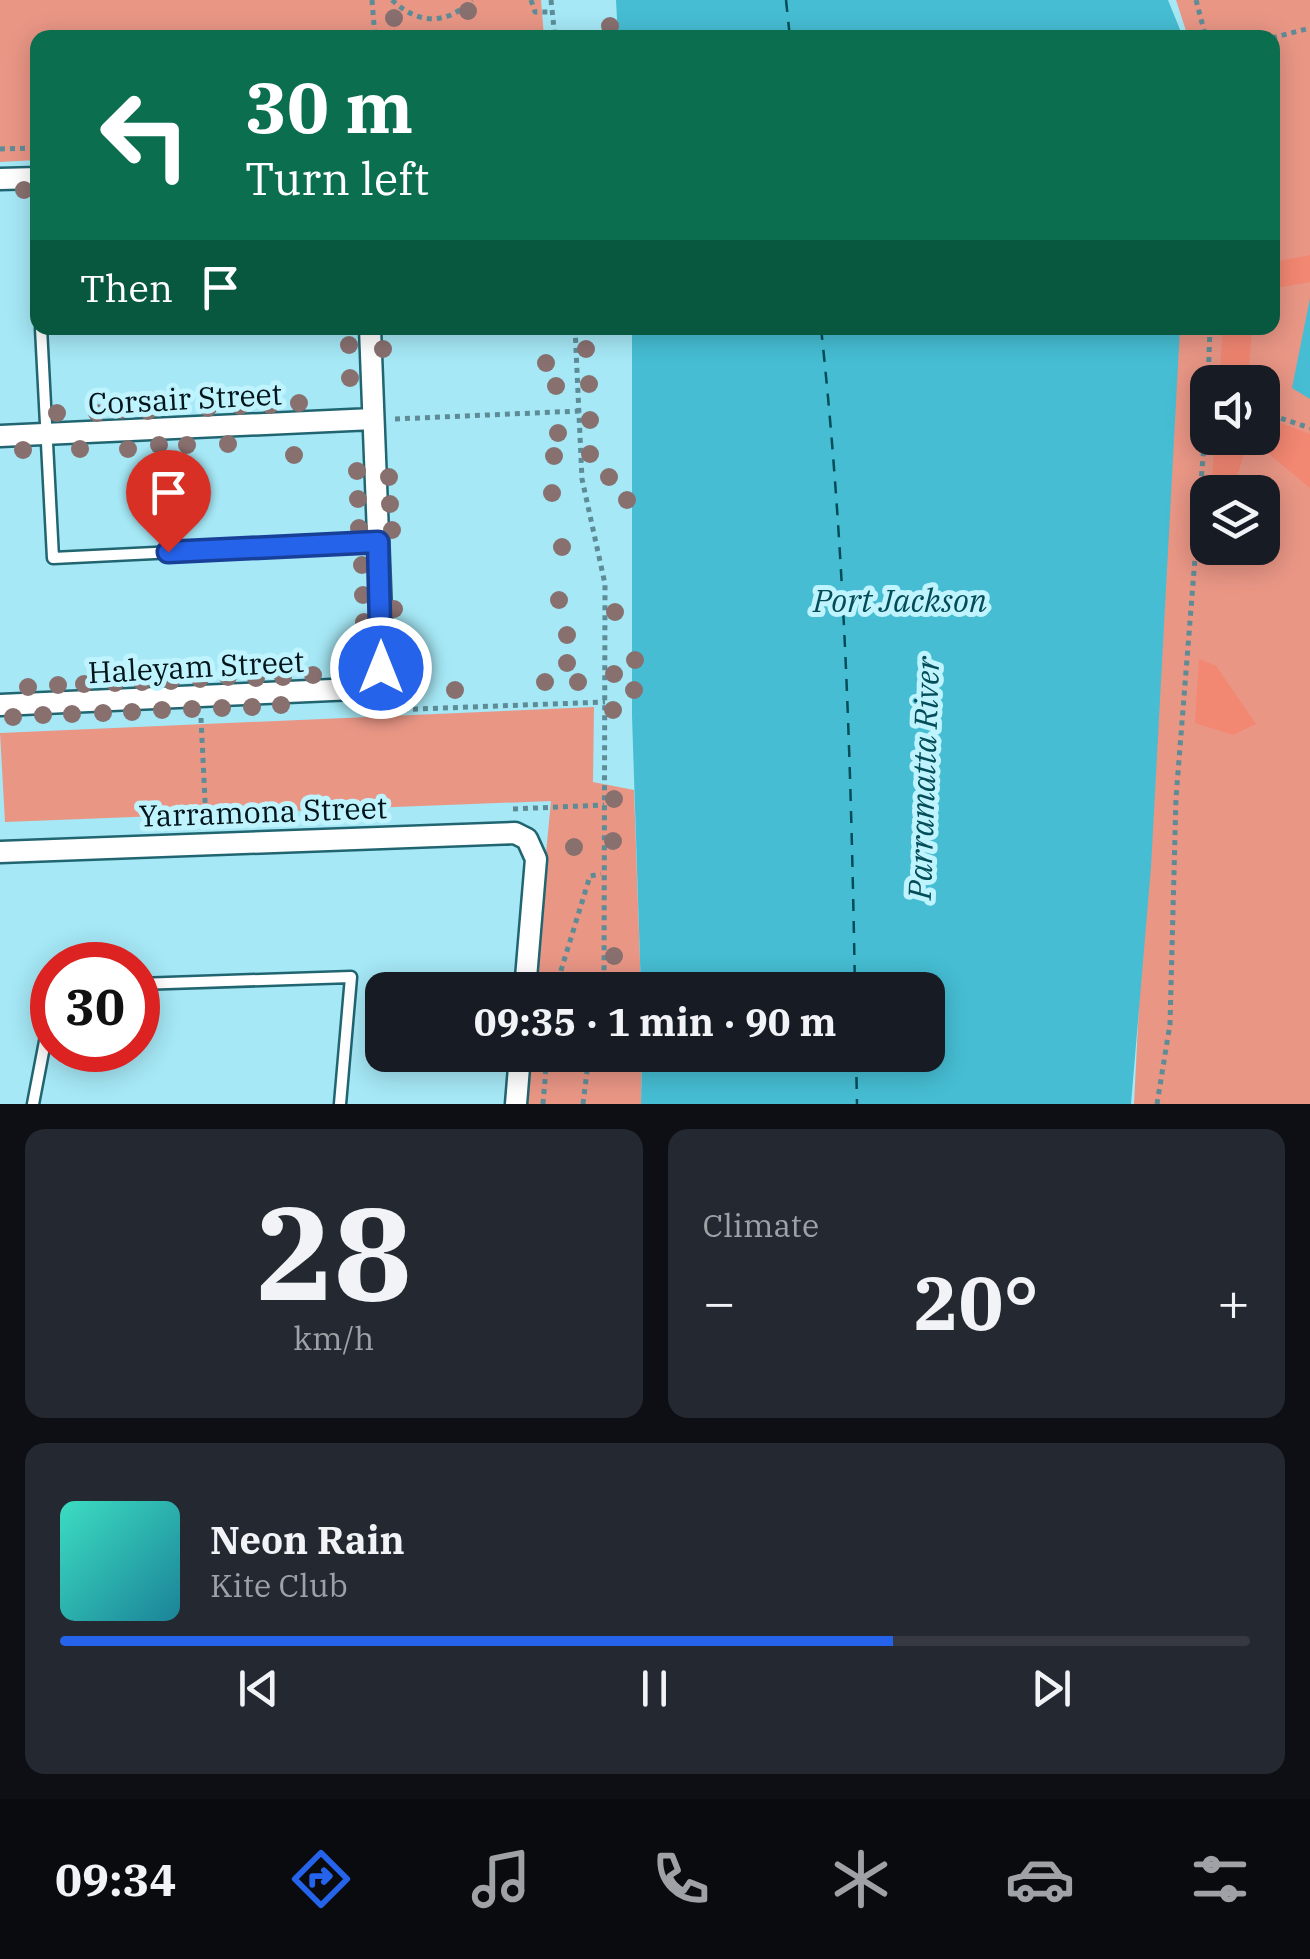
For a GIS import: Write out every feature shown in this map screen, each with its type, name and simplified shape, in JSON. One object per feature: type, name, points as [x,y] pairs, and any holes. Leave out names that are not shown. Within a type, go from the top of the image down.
[{"type":"street","points":[[0,180],[30,178]]},
{"type":"street","points":[[371,335],[384,419],[378,542]]},
{"type":"street","name":"Corsair Street","points":[[0,436],[384,419]]},
{"type":"street","name":"Haleyam Street","points":[[0,705],[354,689],[373,681],[383,664],[378,542]]},
{"type":"street","name":"Yarramona Street","points":[[0,852],[499,832],[527,839],[536,859],[527,972]]},
{"type":"street","points":[[516,1104],[519,1072]]},
{"type":"lane","points":[[41,335],[53,558],[378,542]]},
{"type":"lane","points":[[160,983],[351,976],[340,1104]]},
{"type":"lane","points":[[32,1104],[39,1072]]},
{"type":"path","points":[[372,0],[374,30]]},
{"type":"path","points":[[392,0],[416,18],[431,20],[460,12],[472,0]]},
{"type":"path","points":[[531,0],[535,12],[552,12]]},
{"type":"path","points":[[551,0],[553,30]]},
{"type":"path","points":[[1196,0],[1204,30]]},
{"type":"path","points":[[1280,36],[1310,28]]},
{"type":"path","points":[[0,149],[30,148]]},
{"type":"path","points":[[575,335],[582,479],[606,584],[601,874],[604,972]]},
{"type":"path","points":[[1209,365],[1210,335]]},
{"type":"path","points":[[384,419],[580,411]]},
{"type":"path","points":[[1280,418],[1310,428]]},
{"type":"path","points":[[1157,1104],[1170,1024],[1176,798],[1203,455]]},
{"type":"path","points":[[201,718],[206,822]]},
{"type":"path","points":[[561,972],[590,876],[601,874]]},
{"type":"path","points":[[543,1104],[546,1072]]},
{"type":"path","points":[[582,1104],[587,1072]]},
{"type":"shaded area","points":[[0,0],[541,0],[543,30],[30,30],[30,160],[0,162]]},
{"type":"shaded area","points":[[1176,0],[1310,0],[1310,1104],[1134,1104],[1173,335],[1280,335],[1280,30],[1186,30]]},
{"type":"shaded area","points":[[1310,255],[1310,282],[1280,287],[1280,261]]},
{"type":"shaded area","points":[[1222,335],[1251,335],[1249,365],[1220,365]]},
{"type":"shaded area","points":[[1280,423],[1310,434],[1310,488],[1270,455],[1280,455]]},
{"type":"shaded area","points":[[1214,455],[1244,455],[1237,475],[1212,475]]},
{"type":"shaded area","points":[[1199,659],[1216,666],[1256,724],[1233,735],[1195,723]]},
{"type":"shaded area","points":[[594,707],[593,782],[634,790],[640,972],[535,972],[551,801],[5,822],[0,733]]},
{"type":"shaded area","points":[[526,1072],[642,1072],[641,1104],[523,1104]]},
{"type":"water","points":[[616,0],[1168,0],[1180,30],[618,30]]},
{"type":"water","points":[[1310,298],[1310,399],[1292,388]]},
{"type":"water","name":"Port Jackson","points":[[632,335],[1180,335],[1151,867],[1131,1104],[641,1104],[642,1072],[945,1072],[945,972],[640,972],[632,716]]},
{"type":"ferry route","points":[[786,0],[789,30]]},
{"type":"ferry route","points":[[822,335],[841,575],[855,972]]},
{"type":"ferry route","points":[[856,1072],[857,1104]]},
{"type":"route","points":[[168,552],[378,542],[381,668]]},
{"type":"water label","name":"Parramatta River","points":[[923,778]]}]
